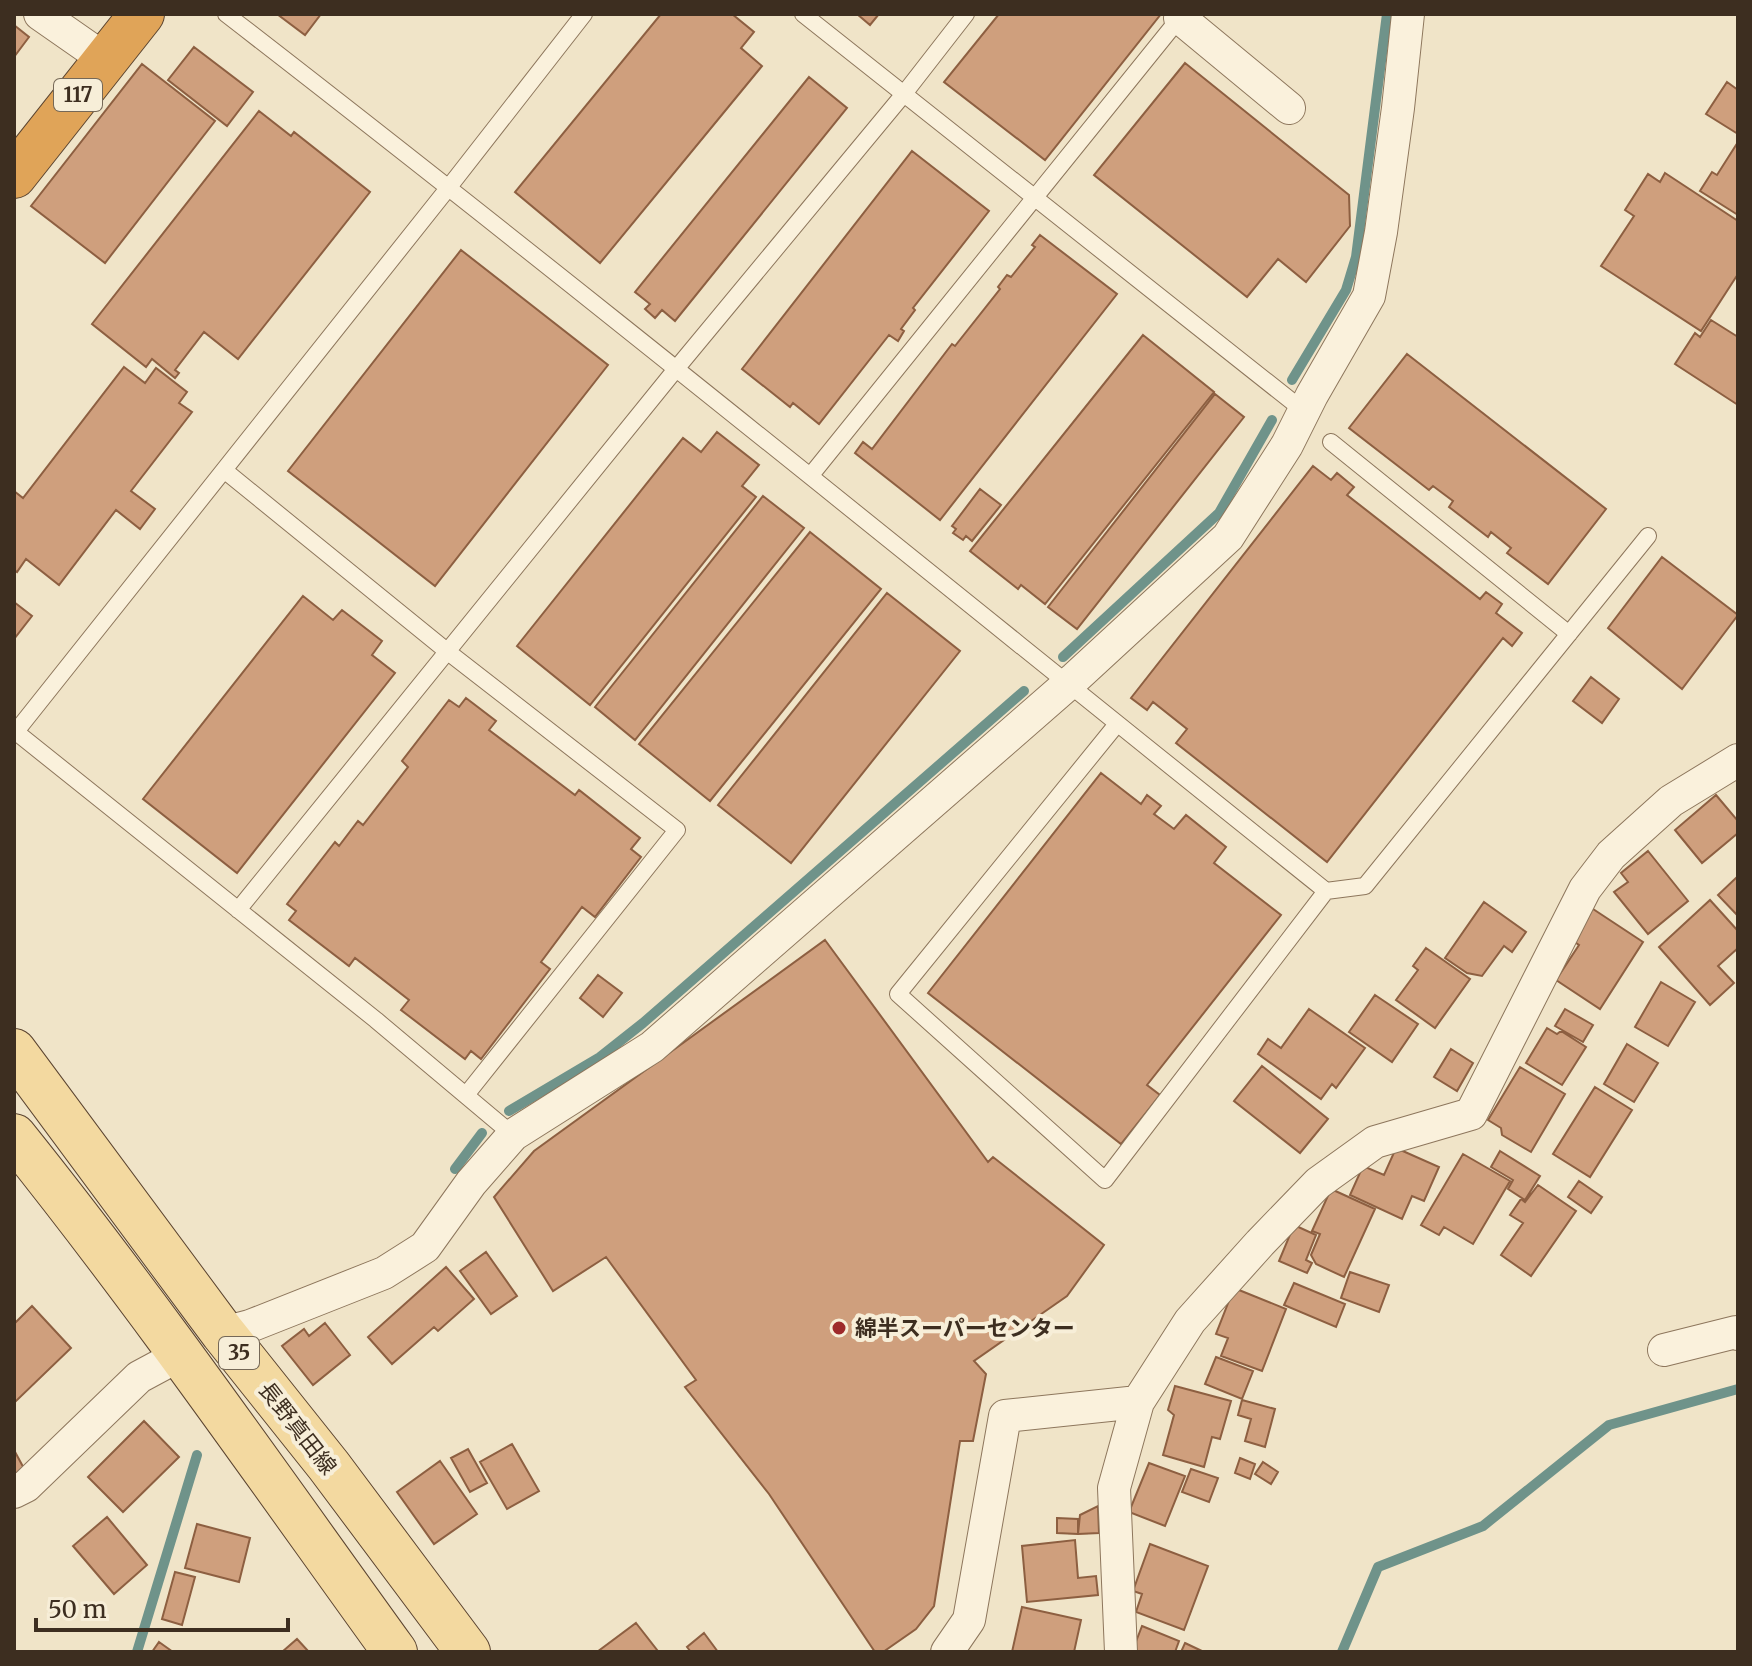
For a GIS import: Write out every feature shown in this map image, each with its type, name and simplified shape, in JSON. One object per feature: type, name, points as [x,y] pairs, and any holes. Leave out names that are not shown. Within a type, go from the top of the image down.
[{"type":"highway","name":"117","points":[[14,176],[142,14]]},
{"type":"main road","name":"長野真田線","points":[[14,1051],[223,1333],[329,1466],[468,1652]]},
{"type":"main road","name":"35","points":[[14,1136],[65,1199],[395,1652]]},
{"type":"street","points":[[40,14],[106,60]]},
{"type":"street","points":[[223,1333],[250,1326],[384,1273],[425,1247],[471,1183],[513,1135],[652,1047],[1068,684],[1228,537],[1287,445],[1369,296],[1381,232],[1408,14]]},
{"type":"street","points":[[1181,16],[1289,108]]},
{"type":"street","points":[[1121,1652],[1114,1488],[1138,1402],[1190,1321],[1318,1183],[1375,1142],[1471,1114],[1585,889],[1611,855],[1671,801],[1738,760]]},
{"type":"street","points":[[1664,1350],[1738,1334]]},
{"type":"street","points":[[14,1492],[26,1486],[139,1377],[180,1355]]},
{"type":"street","points":[[947,1652],[969,1620],[1005,1416],[1138,1402]]},
{"type":"lane","points":[[226,14],[811,475],[1326,891]]},
{"type":"lane","points":[[513,1135],[15,733],[584,14]]},
{"type":"lane","points":[[803,14],[1304,411]]},
{"type":"lane","points":[[238,910],[966,14]]},
{"type":"lane","points":[[811,475],[1181,16]]},
{"type":"lane","points":[[1331,442],[1569,634]]},
{"type":"lane","points":[[224,470],[448,652],[677,830],[466,1095]]},
{"type":"lane","points":[[1117,724],[898,994],[1105,1180],[1326,891],[1365,886],[1648,536]]},
{"type":"building","points":[[277,14],[321,14],[305,35]]},
{"type":"building","points":[[661,14],[732,14],[754,32],[741,48],[762,66],[600,263],[515,192]]},
{"type":"building","points":[[857,14],[879,14],[870,25]]},
{"type":"building","points":[[999,14],[1161,14],[1045,160],[944,82]]},
{"type":"building","points":[[14,25],[29,37],[14,57]]},
{"type":"building","points":[[194,47],[253,92],[227,126],[168,80]]},
{"type":"building","points":[[1185,63],[1349,195],[1350,226],[1306,282],[1278,259],[1247,297],[1094,175]]},
{"type":"building","points":[[142,64],[215,121],[105,263],[31,206]]},
{"type":"building","points":[[809,77],[847,108],[675,321],[662,310],[655,318],[645,309],[650,304],[635,292]]},
{"type":"building","points":[[1727,82],[1738,90],[1738,134],[1706,114]]},
{"type":"building","points":[[259,111],[291,136],[294,132],[370,192],[238,359],[204,332],[175,370],[179,373],[175,378],[152,359],[146,367],[92,324]]},
{"type":"building","points":[[1738,142],[1738,215],[1700,191],[1712,172],[1717,175]]},
{"type":"building","points":[[912,151],[989,211],[913,308],[915,310],[901,329],[904,331],[898,341],[889,335],[819,424],[793,403],[790,407],[742,369]]},
{"type":"building","points":[[1665,173],[1738,221],[1738,274],[1701,331],[1601,266],[1634,216],[1625,210],[1648,174],[1660,182]]},
{"type":"building","points":[[1040,235],[1117,294],[940,520],[855,453],[863,442],[872,449],[952,344],[955,346],[1000,289],[998,287],[1007,275],[1011,277],[1035,247],[1032,245]]},
{"type":"building","points":[[461,250],[608,365],[435,586],[288,471]]},
{"type":"building","points":[[1711,320],[1738,337],[1738,405],[1675,364],[1695,333],[1700,337]]},
{"type":"building","points":[[1143,335],[1214,392],[1045,604],[1021,585],[1018,589],[970,551]]},
{"type":"building","points":[[1407,354],[1606,509],[1548,584],[1507,553],[1511,548],[1491,532],[1488,537],[1449,507],[1453,501],[1433,486],[1429,490],[1349,428]]},
{"type":"building","points":[[124,367],[145,383],[156,368],[187,392],[179,403],[192,412],[131,491],[155,509],[140,529],[116,510],[59,585],[26,559],[17,572],[14,570],[14,491],[23,498]]},
{"type":"building","points":[[1215,394],[1244,417],[1077,629],[1048,607]]},
{"type":"building","points":[[717,432],[759,465],[742,486],[756,497],[590,705],[517,646],[683,438],[701,452]]},
{"type":"building","points":[[1313,466],[1331,480],[1337,473],[1354,487],[1347,495],[1480,599],[1486,592],[1502,604],[1496,613],[1522,633],[1512,646],[1503,638],[1327,862],[1176,743],[1187,729],[1153,702],[1147,710],[1131,698]]},
{"type":"building","points":[[980,489],[1001,505],[972,541],[966,536],[963,540],[953,533],[956,529],[952,526]]},
{"type":"building","points":[[763,496],[804,528],[635,740],[595,707]]},
{"type":"building","points":[[810,532],[881,589],[710,801],[639,744]]},
{"type":"building","points":[[1662,557],[1738,615],[1682,689],[1608,628]]},
{"type":"building","points":[[887,593],[960,651],[791,863],[718,805]]},
{"type":"building","points":[[303,596],[333,620],[342,610],[382,641],[372,655],[395,673],[237,873],[143,799]]},
{"type":"building","points":[[14,602],[32,616],[14,639]]},
{"type":"building","points":[[1591,677],[1619,699],[1602,723],[1573,701]]},
{"type":"building","points":[[466,698],[496,721],[489,730],[575,795],[579,790],[640,838],[631,849],[641,857],[595,917],[582,907],[541,962],[550,969],[481,1059],[471,1051],[465,1059],[401,1010],[409,1000],[355,958],[349,966],[289,920],[296,911],[287,904],[335,842],[339,846],[358,821],[363,825],[408,767],[402,761],[449,700],[459,707]]},
{"type":"building","points":[[1101,773],[1141,804],[1147,795],[1161,806],[1154,814],[1174,829],[1186,815],[1226,847],[1214,863],[1281,915],[1147,1085],[1160,1095],[1121,1144],[928,993]]},
{"type":"building","points":[[1716,795],[1738,821],[1738,833],[1702,863],[1675,830]]},
{"type":"building","points":[[1648,851],[1688,901],[1648,934],[1614,892],[1628,882],[1621,873]]},
{"type":"building","points":[[1738,876],[1738,916],[1718,895]]},
{"type":"building","points":[[1710,900],[1738,931],[1738,948],[1718,966],[1734,983],[1710,1005],[1659,947]]},
{"type":"building","points":[[1484,902],[1526,932],[1512,952],[1504,946],[1482,976],[1467,973],[1445,958]]},
{"type":"building","points":[[1590,907],[1643,942],[1600,1009],[1556,980],[1579,945],[1569,938]]},
{"type":"building","name":"綿半スーパーセンター","points":[[825,940],[988,1162],[993,1157],[1104,1245],[1067,1296],[974,1361],[986,1374],[973,1441],[960,1441],[934,1606],[916,1629],[883,1652],[875,1652],[769,1494],[685,1387],[696,1380],[606,1257],[553,1291],[494,1197],[534,1151]]},
{"type":"building","points":[[1426,948],[1470,979],[1435,1028],[1396,1000],[1418,970],[1413,966]]},
{"type":"building","points":[[598,975],[622,993],[603,1017],[580,998]]},
{"type":"building","points":[[1661,982],[1695,1002],[1668,1046],[1635,1027]]},
{"type":"building","points":[[1375,995],[1418,1024],[1392,1062],[1349,1032]]},
{"type":"building","points":[[1309,1009],[1365,1048],[1336,1088],[1332,1084],[1321,1099],[1258,1054],[1268,1039],[1281,1048]]},
{"type":"building","points":[[1565,1009],[1593,1025],[1583,1042],[1555,1026]]},
{"type":"building","points":[[1547,1028],[1557,1034],[1561,1031],[1586,1047],[1562,1085],[1526,1063]]},
{"type":"building","points":[[1627,1044],[1658,1063],[1634,1102],[1604,1084]]},
{"type":"building","points":[[1451,1049],[1473,1063],[1457,1091],[1434,1077]]},
{"type":"building","points":[[1262,1066],[1328,1119],[1300,1153],[1234,1101]]},
{"type":"building","points":[[1520,1067],[1565,1094],[1531,1152],[1502,1135],[1501,1128],[1488,1120]]},
{"type":"building","points":[[1595,1087],[1632,1110],[1590,1177],[1553,1154]]},
{"type":"building","points":[[1396,1148],[1439,1167],[1424,1201],[1412,1196],[1402,1219],[1350,1195],[1363,1166],[1384,1175]]},
{"type":"building","points":[[1500,1151],[1540,1176],[1525,1200],[1508,1189],[1513,1180],[1491,1167]]},
{"type":"building","points":[[1463,1154],[1510,1181],[1473,1244],[1444,1227],[1439,1235],[1421,1225]]},
{"type":"building","points":[[1579,1181],[1602,1197],[1591,1213],[1568,1197]]},
{"type":"building","points":[[1538,1185],[1576,1211],[1531,1276],[1501,1255],[1523,1223],[1510,1215],[1521,1199],[1525,1202]]},
{"type":"building","points":[[1331,1189],[1375,1209],[1344,1277],[1316,1264],[1311,1255],[1320,1234],[1312,1231]]},
{"type":"building","points":[[1294,1225],[1316,1235],[1306,1260],[1312,1263],[1307,1273],[1279,1261]]},
{"type":"building","points":[[486,1252],[517,1296],[491,1314],[460,1271]]},
{"type":"building","points":[[446,1267],[474,1299],[438,1331],[434,1327],[392,1364],[368,1337]]},
{"type":"building","points":[[1350,1272],[1389,1285],[1379,1312],[1341,1298]]},
{"type":"building","points":[[1294,1283],[1345,1304],[1336,1327],[1284,1305]]},
{"type":"building","points":[[1234,1288],[1286,1309],[1262,1371],[1221,1356],[1228,1338],[1216,1334]]},
{"type":"building","points":[[32,1306],[71,1348],[14,1403],[14,1324]]},
{"type":"building","points":[[325,1323],[350,1355],[313,1385],[282,1346],[304,1329],[309,1336]]},
{"type":"building","points":[[1216,1357],[1253,1371],[1242,1399],[1205,1384]]},
{"type":"building","points":[[1175,1386],[1231,1401],[1220,1439],[1212,1437],[1204,1467],[1163,1455],[1174,1415],[1168,1410]]},
{"type":"building","points":[[1242,1400],[1275,1409],[1265,1447],[1245,1441],[1251,1419],[1238,1415]]},
{"type":"building","points":[[144,1421],[179,1457],[123,1512],[88,1477]]},
{"type":"building","points":[[512,1444],[539,1491],[507,1509],[480,1462]]},
{"type":"building","points":[[468,1449],[487,1483],[470,1492],[451,1458]]},
{"type":"building","points":[[14,1450],[27,1474],[14,1480]]},
{"type":"building","points":[[1240,1458],[1255,1464],[1250,1479],[1235,1473]]},
{"type":"building","points":[[440,1461],[477,1514],[434,1544],[397,1492]]},
{"type":"building","points":[[1263,1462],[1278,1472],[1271,1484],[1255,1474]]},
{"type":"building","points":[[1149,1463],[1185,1476],[1165,1526],[1129,1512]]},
{"type":"building","points":[[1191,1469],[1218,1478],[1209,1502],[1182,1492]]},
{"type":"building","points":[[1098,1506],[1099,1533],[1078,1534],[1080,1515]]},
{"type":"building","points":[[107,1517],[147,1565],[114,1594],[73,1546]]},
{"type":"building","points":[[1057,1518],[1078,1519],[1078,1534],[1057,1533]]},
{"type":"building","points":[[197,1524],[250,1538],[239,1582],[185,1568]]},
{"type":"building","points":[[1075,1540],[1078,1578],[1096,1576],[1098,1595],[1027,1602],[1022,1546]]},
{"type":"building","points":[[1150,1544],[1208,1566],[1184,1630],[1136,1612],[1142,1594],[1133,1591]]},
{"type":"building","points":[[175,1572],[195,1577],[182,1625],[162,1619]]},
{"type":"building","points":[[1022,1607],[1081,1620],[1074,1652],[1012,1652]]},
{"type":"building","points":[[636,1623],[657,1650],[655,1652],[597,1652]]},
{"type":"building","points":[[1142,1626],[1179,1641],[1175,1652],[1132,1652]]},
{"type":"building","points":[[704,1633],[718,1652],[691,1652],[687,1647]]},
{"type":"building","points":[[297,1639],[309,1652],[282,1652]]},
{"type":"building","points":[[159,1642],[173,1652],[152,1652]]},
{"type":"building","points":[[1185,1643],[1204,1652],[1181,1652]]},
{"type":"waterway","points":[[1292,380],[1346,290],[1356,257],[1387,14]]},
{"type":"waterway","points":[[1063,657],[1219,513],[1272,420]]},
{"type":"waterway","points":[[509,1111],[600,1057],[643,1023],[1024,691]]},
{"type":"waterway","points":[[455,1169],[482,1133]]},
{"type":"waterway","points":[[1342,1652],[1378,1567],[1483,1526],[1609,1425],[1738,1389]]},
{"type":"waterway","points":[[137,1652],[197,1455]]},
{"type":"place","name":"綿半スーパーセンター","points":[[839,1328]]}]
